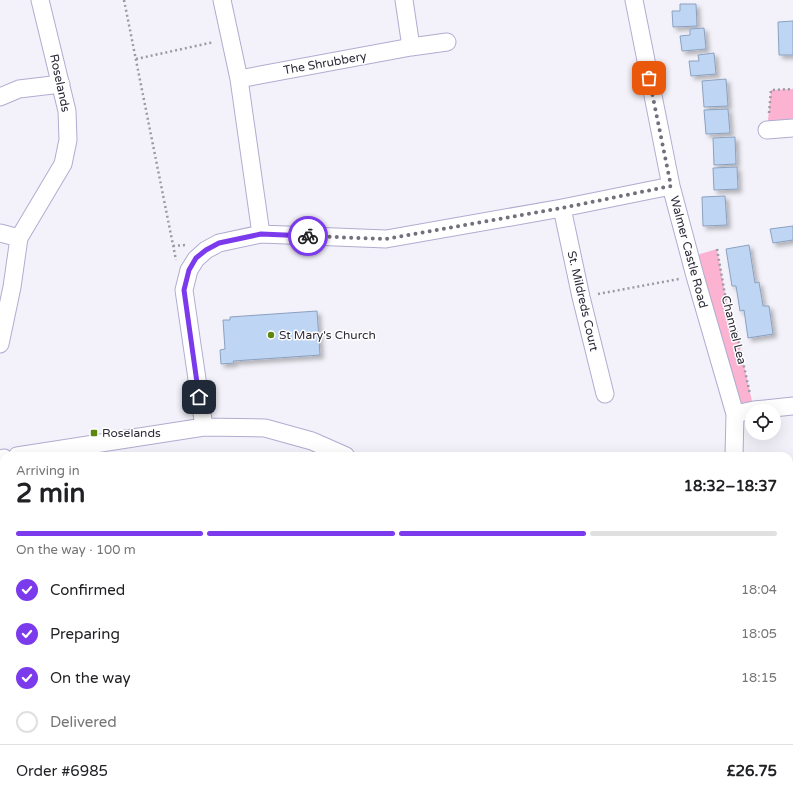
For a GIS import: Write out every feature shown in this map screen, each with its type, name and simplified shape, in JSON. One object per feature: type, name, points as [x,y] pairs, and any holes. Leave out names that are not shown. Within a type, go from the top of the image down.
[{"type":"street","name":"Roselands","points":[[0,344],[12,287],[19,238],[63,164],[68,140],[67,111],[40,0]]},
{"type":"street","points":[[222,0],[239,79],[261,234]]},
{"type":"street","points":[[404,0],[411,47]]},
{"type":"street","name":"Walmer Castle Road","points":[[634,0],[671,186],[734,414],[734,452]]},
{"type":"street","name":"The Shrubbery","points":[[239,79],[411,47],[447,42]]},
{"type":"street","points":[[0,97],[19,89],[61,84]]},
{"type":"street","points":[[767,130],[793,128]]},
{"type":"street","points":[[204,427],[184,290],[189,270],[196,258],[206,250],[219,243],[261,234],[386,239],[562,208],[671,186]]},
{"type":"street","name":"St. Mildreds Court","points":[[562,208],[606,393]]},
{"type":"street","points":[[0,233],[19,238]]},
{"type":"street","points":[[781,407],[793,406]]},
{"type":"street","points":[[734,414],[745,412]]},
{"type":"street","points":[[43,452],[204,427],[265,428],[312,442],[336,452]]},
{"type":"path","points":[[124,0],[176,261]]},
{"type":"path","points":[[136,59],[231,38]]},
{"type":"path","points":[[767,130],[771,90],[793,90]]},
{"type":"path","name":"Channel Lea","points":[[717,249],[728,312],[736,330],[753,404]]},
{"type":"path","points":[[582,297],[695,276]]},
{"type":"shaded area","points":[[793,89],[793,128],[767,130],[771,90]]},
{"type":"shaded area","points":[[717,249],[728,311],[736,330],[753,404],[745,404],[745,412],[735,414],[690,257]]},
{"type":"building","points":[[680,4],[696,4],[697,26],[673,27],[672,11],[680,11]]},
{"type":"building","points":[[793,21],[793,55],[779,55],[778,22]]},
{"type":"building","points":[[704,28],[706,49],[682,51],[680,36],[690,35],[690,29]]},
{"type":"building","points":[[714,53],[716,74],[691,76],[689,61],[699,61],[698,55]]},
{"type":"building","points":[[726,79],[728,106],[704,107],[702,81]]},
{"type":"building","points":[[728,109],[730,133],[706,134],[704,110]]},
{"type":"building","points":[[735,137],[736,164],[714,165],[713,138]]},
{"type":"building","points":[[737,167],[738,189],[714,190],[713,168]]},
{"type":"building","points":[[725,196],[727,225],[703,226],[702,197]]},
{"type":"building","points":[[793,226],[793,240],[773,243],[770,229]]},
{"type":"building","points":[[749,245],[755,283],[759,282],[763,306],[769,306],[773,334],[748,338],[744,310],[740,311],[736,286],[732,286],[726,249]]},
{"type":"building","name":"St Mary's Church","points":[[317,311],[320,355],[233,361],[234,363],[221,364],[220,350],[225,349],[223,320],[230,320],[230,317]]},
{"type":"way so far","points":[[308,236],[386,239],[562,208],[671,186],[649,78]]},
{"type":"place","name":"St Mary's Church","points":[[271,335]]},
{"type":"place","name":"Roselands","points":[[94,433]]},
{"type":"route","points":[[199,397],[184,290],[189,270],[196,258],[206,250],[219,243],[261,234],[308,236]]}]
